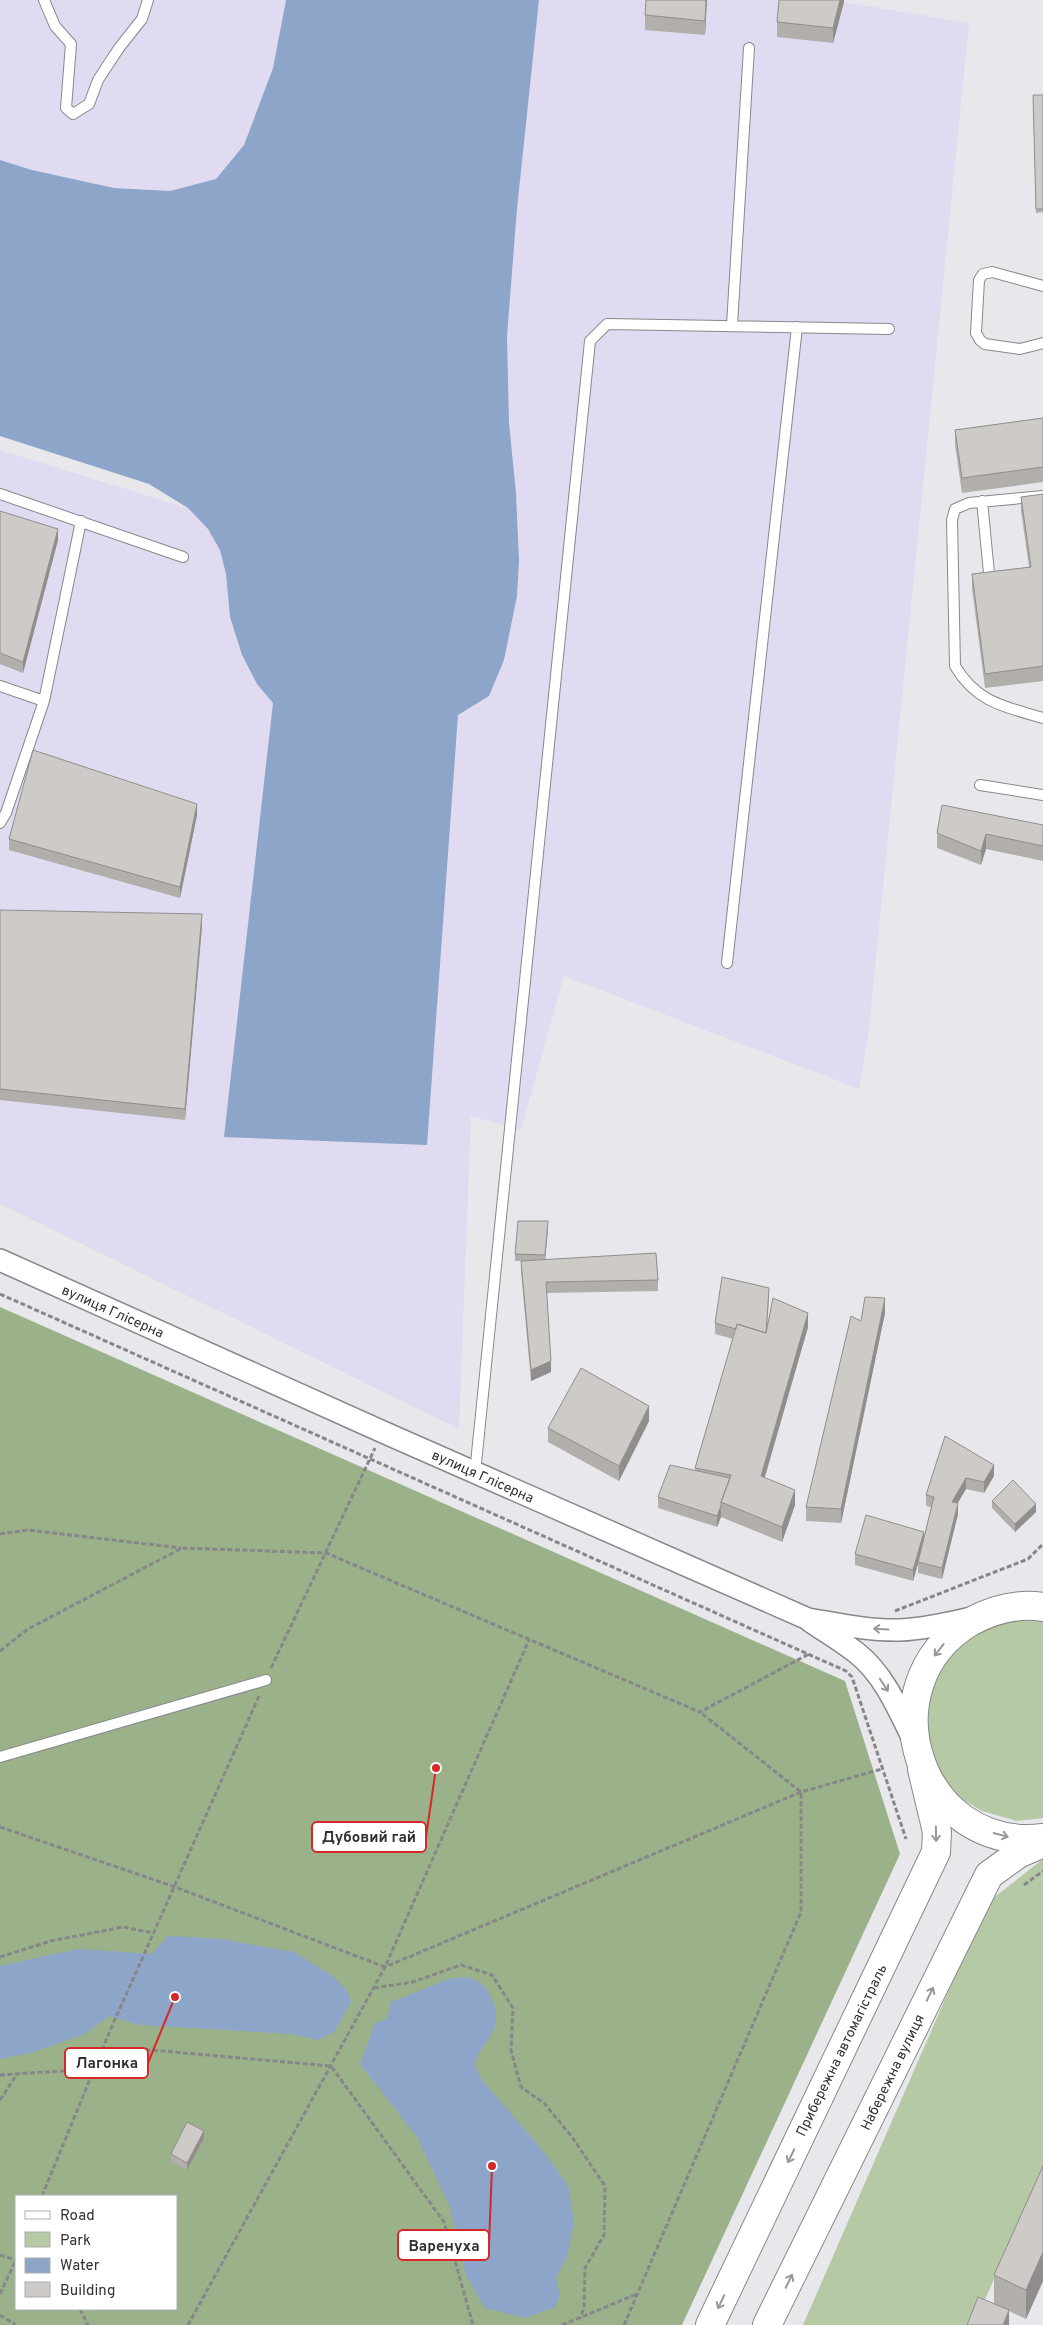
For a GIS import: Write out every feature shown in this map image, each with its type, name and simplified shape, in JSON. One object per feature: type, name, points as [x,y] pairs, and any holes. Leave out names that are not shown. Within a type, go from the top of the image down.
[{"type":"main road","name":"Прибережна автомагістраль","points":[[710,2325],[936,1852],[937,1832],[935,1818],[915,1743],[913,1718],[915,1701],[926,1668],[940,1647],[958,1629],[993,1612],[1043,1592]]},
{"type":"main road","name":"Прибережна автомагістраль","points":[[993,1612],[1034,1606],[1043,1607]]},
{"type":"main road","name":"Прибережна автомагістраль","points":[[922,1769],[936,1793],[948,1806],[977,1827],[1003,1836],[1029,1840],[1043,1838]]},
{"type":"main road","name":"Набережна вулиця","points":[[767,2325],[989,1875],[1018,1854],[1043,1843]]},
{"type":"street","name":"вулиця Глісерна","points":[[0,1260],[808,1620],[874,1629],[900,1630],[923,1628],[993,1612]]},
{"type":"street","points":[[808,1620],[859,1655],[873,1671],[897,1707],[915,1743]]},
{"type":"lane","points":[[44,0],[55,26],[71,44],[66,108],[73,114],[89,104],[98,80],[119,48],[142,19],[148,0]]},
{"type":"lane","points":[[732,325],[749,48]]},
{"type":"lane","points":[[1043,286],[992,272],[983,274],[979,280],[976,333],[985,344],[1020,349],[1043,343]]},
{"type":"lane","points":[[475,1473],[590,341],[607,324],[889,329]]},
{"type":"lane","points":[[727,963],[797,327]]},
{"type":"lane","points":[[0,494],[183,557]]},
{"type":"lane","points":[[1043,496],[969,502],[955,509],[952,520],[955,666],[964,682],[992,703],[1043,718]]},
{"type":"lane","points":[[982,501],[989,573]]},
{"type":"lane","points":[[0,823],[6,813],[44,701],[80,521]]},
{"type":"lane","points":[[0,686],[44,701]]},
{"type":"lane","points":[[980,785],[1043,795]]},
{"type":"lane","points":[[0,1757],[266,1680]]},
{"type":"path","points":[[0,1294],[846,1671],[852,1677],[906,1839]]},
{"type":"path","points":[[0,1534],[28,1530],[182,1548],[326,1553],[700,1712],[801,1792]]},
{"type":"path","points":[[892,1612],[1028,1559],[1043,1544]]},
{"type":"path","points":[[0,1651],[28,1629],[182,1548]]},
{"type":"path","points":[[188,2325],[385,1967],[529,1640]]},
{"type":"path","points":[[700,1712],[809,1654]]},
{"type":"path","points":[[0,1827],[175,1887],[385,1967],[801,1792],[882,1769]]},
{"type":"path","points":[[624,2325],[801,1912],[801,1792]]},
{"type":"path","points":[[1024,1885],[1043,1872]]},
{"type":"path","points":[[0,1956],[51,1941],[123,1927],[154,1933],[109,2032],[42,2195]]},
{"type":"path","points":[[374,1988],[413,1982],[461,1965],[492,1975],[513,2008],[511,2050],[521,2087],[544,2103],[572,2137],[605,2186],[604,2235],[585,2268],[584,2308],[580,2318]]},
{"type":"path","points":[[0,2074],[94,2069],[139,2049],[331,2066],[444,2222],[473,2325]]},
{"type":"path","points":[[0,2100],[18,2074]]},
{"type":"path","points":[[0,2255],[15,2260]]},
{"type":"path","points":[[0,2294],[15,2262]]},
{"type":"path","points":[[562,2325],[638,2293]]},
{"type":"path","points":[[80,2310],[88,2325]]},
{"type":"path","points":[[0,2315],[16,2325]]},
{"type":"shaded area","points":[[0,0],[286,0],[273,68],[244,145],[216,179],[170,191],[114,188],[32,170],[0,160]]},
{"type":"shaded area","points":[[539,0],[844,0],[844,2],[969,23],[869,1030],[859,1089],[564,976],[521,1130],[471,1116],[459,1429],[0,1204],[0,450],[188,508],[208,529],[220,550],[226,574],[230,617],[242,655],[257,684],[489,696],[504,660],[517,596],[519,560],[516,493],[509,423],[507,336],[517,209]]},
{"type":"green space","points":[[0,1307],[845,1681],[900,1854],[682,2325],[0,2325]]},
{"type":"green space","points":[[1018,1618],[1043,1619],[1043,1818],[1017,1821],[982,1811],[952,1793],[929,1754],[924,1711],[936,1675],[961,1642],[992,1626]]},
{"type":"green space","points":[[1043,1859],[1043,2166],[974,2325],[803,2325],[987,1903]]},
{"type":"water","points":[[286,0],[539,0],[517,209],[507,336],[509,423],[516,493],[519,560],[517,596],[504,660],[489,696],[458,715],[427,1145],[224,1137],[273,703],[257,684],[242,655],[230,617],[226,574],[220,550],[208,529],[188,508],[149,484],[0,436],[0,160],[32,170],[114,188],[170,191],[216,179],[244,145],[273,68]]},
{"type":"water","points":[[168,1936],[221,1939],[294,1952],[334,1977],[348,1992],[351,2002],[334,2032],[317,2040],[292,2034],[140,2025],[109,2016],[85,2034],[34,2052],[0,2059],[0,1966],[78,1949],[152,1954]]},
{"type":"water","points":[[451,1978],[471,1978],[484,1987],[493,2000],[496,2016],[493,2031],[478,2054],[474,2065],[482,2080],[539,2146],[568,2185],[574,2222],[567,2257],[556,2278],[560,2296],[555,2307],[525,2318],[485,2308],[466,2276],[450,2207],[417,2137],[360,2064],[375,2023],[387,2019],[391,2002]]},
{"type":"building","points":[[646,0],[706,0],[705,21],[645,15]]},
{"type":"building","points":[[779,0],[840,0],[833,28],[777,22]]},
{"type":"building","points":[[1033,95],[1043,95],[1043,209],[1036,209]]},
{"type":"building","points":[[1043,418],[1043,467],[962,478],[955,430]]},
{"type":"building","points":[[1043,494],[1043,666],[985,674],[972,574],[1031,567],[1021,497]]},
{"type":"building","points":[[0,511],[58,529],[23,662],[0,653]]},
{"type":"building","points":[[33,750],[197,804],[180,887],[9,839]]},
{"type":"building","points":[[942,805],[1043,825],[1043,846],[986,834],[981,851],[937,833]]},
{"type":"building","points":[[0,910],[202,914],[185,1109],[0,1089]]},
{"type":"building","points":[[518,1221],[548,1221],[545,1255],[515,1254]]},
{"type":"building","points":[[656,1253],[658,1280],[546,1282],[551,1361],[531,1370],[521,1261]]},
{"type":"building","points":[[722,1277],[769,1288],[766,1333],[737,1324],[736,1329],[715,1323]]},
{"type":"building","points":[[865,1297],[885,1298],[841,1509],[806,1507],[851,1316],[861,1321]]},
{"type":"building","points":[[773,1298],[808,1313],[761,1476],[795,1490],[782,1527],[721,1502],[731,1475],[695,1468],[737,1324],[766,1333]]},
{"type":"building","points":[[581,1368],[649,1406],[619,1466],[548,1428]]},
{"type":"building","points":[[945,1436],[994,1465],[984,1482],[966,1478],[952,1502],[958,1503],[942,1568],[918,1562],[934,1497],[926,1495]]},
{"type":"building","points":[[670,1465],[730,1478],[717,1516],[658,1497]]},
{"type":"building","points":[[1013,1480],[1036,1504],[1015,1524],[992,1501]]},
{"type":"building","points":[[866,1515],[924,1532],[913,1570],[855,1554]]},
{"type":"building","points":[[187,2122],[204,2131],[187,2163],[171,2154]]},
{"type":"building","points":[[1043,2166],[1043,2252],[1026,2290],[994,2275]]},
{"type":"building","points":[[978,2297],[1009,2310],[1003,2325],[967,2325]]},
{"type":"place","name":"Дубовий гай","points":[[436,1768]]},
{"type":"place","name":"Лагонка","points":[[175,1997]]},
{"type":"place","name":"Варенуха","points":[[492,2166]]}]
